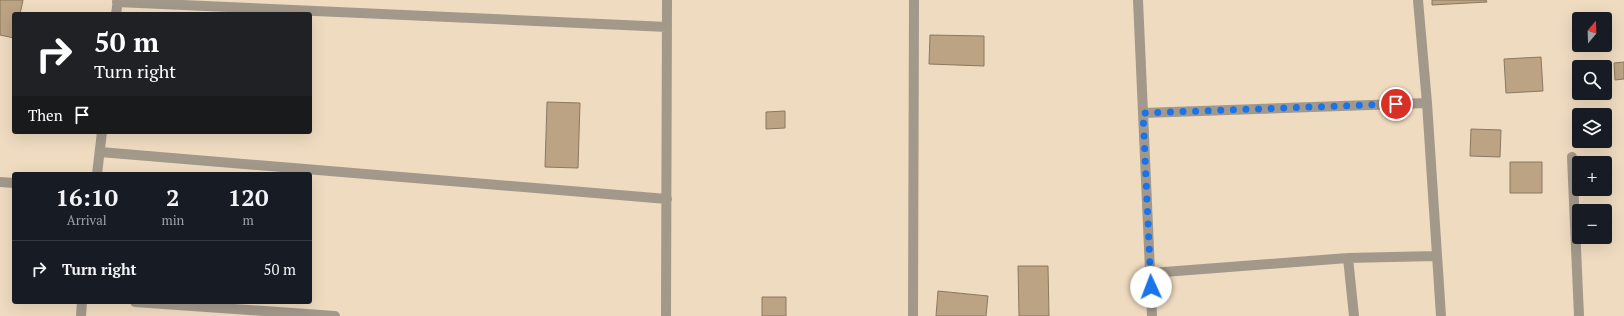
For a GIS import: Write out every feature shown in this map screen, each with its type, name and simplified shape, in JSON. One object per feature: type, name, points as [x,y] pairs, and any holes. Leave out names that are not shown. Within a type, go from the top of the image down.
[{"type":"street","points":[[666,316],[667,0]]},
{"type":"street","points":[[913,316],[914,0]]},
{"type":"street","points":[[1138,0],[1152,316]]},
{"type":"street","points":[[1418,0],[1427,103],[1441,316]]},
{"type":"street","points":[[116,12],[118,1],[667,27]]},
{"type":"street","points":[[1143,113],[1427,103]]},
{"type":"street","points":[[97,172],[102,134]]},
{"type":"street","points":[[100,152],[667,199]]},
{"type":"street","points":[[0,182],[12,183]]},
{"type":"street","points":[[1574,196],[1579,316]]},
{"type":"street","points":[[1151,273],[1348,258],[1436,256]]},
{"type":"street","points":[[1348,258],[1354,316]]},
{"type":"street","points":[[80,316],[82,304]]},
{"type":"street","points":[[157,304],[254,313],[335,316]]},
{"type":"building","points":[[0,0],[23,0],[20,12],[12,12],[12,38],[0,35]]},
{"type":"building","points":[[1432,0],[1486,0],[1487,2],[1432,5]]},
{"type":"building","points":[[930,35],[984,36],[984,66],[929,64]]},
{"type":"building","points":[[1541,57],[1543,91],[1506,93],[1504,59]]},
{"type":"building","points":[[1624,62],[1624,79],[1615,80],[1614,63]]},
{"type":"building","points":[[547,102],[580,103],[578,168],[545,167]]},
{"type":"building","points":[[785,111],[785,128],[766,129],[766,112]]},
{"type":"building","points":[[1471,129],[1501,130],[1500,157],[1470,156]]},
{"type":"building","points":[[1510,162],[1542,162],[1542,193],[1510,193]]},
{"type":"building","points":[[1018,266],[1048,266],[1049,316],[1019,316]]},
{"type":"building","points":[[938,291],[988,296],[986,316],[936,316]]},
{"type":"building","points":[[762,297],[786,297],[786,316],[762,316]]},
{"type":"route","points":[[1151,287],[1143,113],[1396,104]]}]
